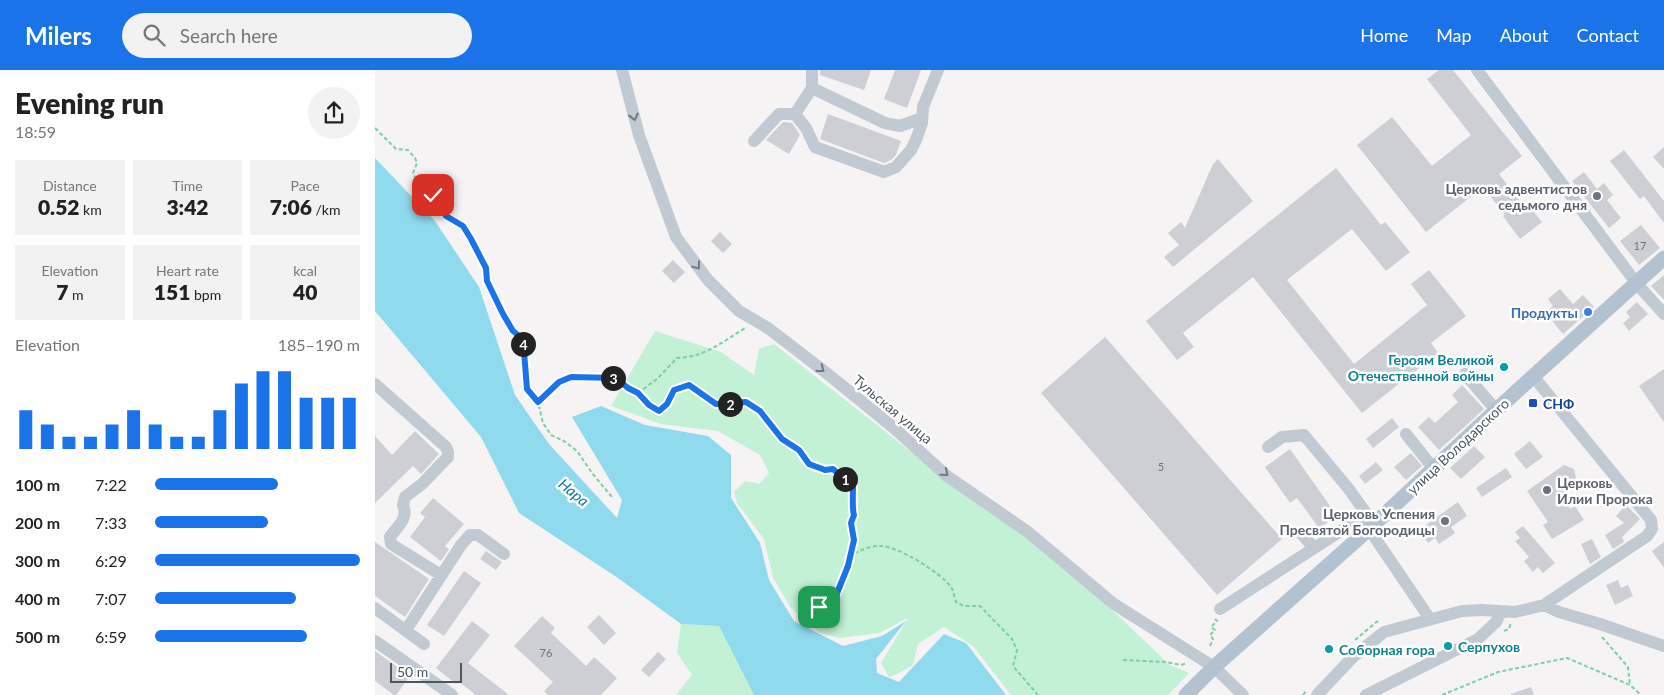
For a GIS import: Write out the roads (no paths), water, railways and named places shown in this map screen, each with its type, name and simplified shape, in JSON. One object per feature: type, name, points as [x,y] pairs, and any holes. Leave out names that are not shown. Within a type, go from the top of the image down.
[{"type":"main road","name":"улица Володарского","points":[[1185,695],[1370,523],[1435,469],[1496,410],[1664,258]]},
{"type":"street","name":"Тульская улица","points":[[622,70],[639,135],[676,237],[708,280],[739,311],[759,323],[829,375],[894,428],[947,476],[1028,532],[1113,604],[1214,667],[1243,695]]},
{"type":"street","points":[[795,114],[812,88],[812,70]]},
{"type":"street","points":[[795,114],[806,128],[815,147],[884,172],[896,167],[911,150],[922,123],[923,108],[938,70]]},
{"type":"street","points":[[1477,70],[1637,284],[1664,314]]},
{"type":"street","points":[[812,88],[885,123],[900,126],[922,118]]},
{"type":"street","points":[[754,142],[779,114],[795,114]]},
{"type":"street","points":[[1465,374],[1496,410]]},
{"type":"street","points":[[1317,695],[1353,658],[1384,632],[1462,611],[1482,610],[1501,612],[1529,610],[1544,605],[1647,536],[1652,529],[1651,520],[1533,376]]},
{"type":"street","points":[[375,384],[446,447],[448,452],[448,457],[422,484],[405,497],[403,505],[405,511],[404,518],[389,537],[391,544],[441,576]]},
{"type":"street","points":[[1406,434],[1435,469]]},
{"type":"street","points":[[1267,447],[1282,437],[1304,435],[1348,488],[1430,619]]},
{"type":"street","points":[[1220,609],[1314,548],[1370,523]]},
{"type":"street","points":[[1300,532],[1314,548]]},
{"type":"street","points":[[405,630],[461,545],[470,535],[477,535],[504,554]]},
{"type":"street","points":[[1544,605],[1559,612],[1664,646]]},
{"type":"street","points":[[375,608],[424,644]]},
{"type":"street","points":[[1366,695],[1478,639],[1496,622],[1501,612]]},
{"type":"street","points":[[375,641],[452,695]]},
{"type":"water","name":"Нара","points":[[375,158],[435,221],[479,287],[515,395],[549,444],[617,518],[622,500],[572,417],[601,406],[645,425],[708,436],[731,455],[731,498],[760,543],[769,580],[794,621],[843,646],[882,636],[906,621],[876,659],[877,673],[899,682],[944,634],[966,643],[1006,695],[754,695],[719,626],[681,624],[618,578],[519,513],[481,437],[375,311]]},
{"type":"place","name":"Церковь адвентистов седьмого дня","points":[[1597,196]]},
{"type":"place","name":"Продукты","points":[[1588,312]]},
{"type":"place","name":"Героям Великой Отечественной войны","points":[[1504,367]]},
{"type":"place","name":"СНФ","points":[[1533,403]]},
{"type":"place","name":"Церковь Илии Пророка","points":[[1547,490]]},
{"type":"place","name":"Церковь Успения Пресвятой Богородицы","points":[[1445,521]]},
{"type":"place","name":"Серпухов","points":[[1448,646]]},
{"type":"place","name":"Соборная гора","points":[[1329,649]]}]
